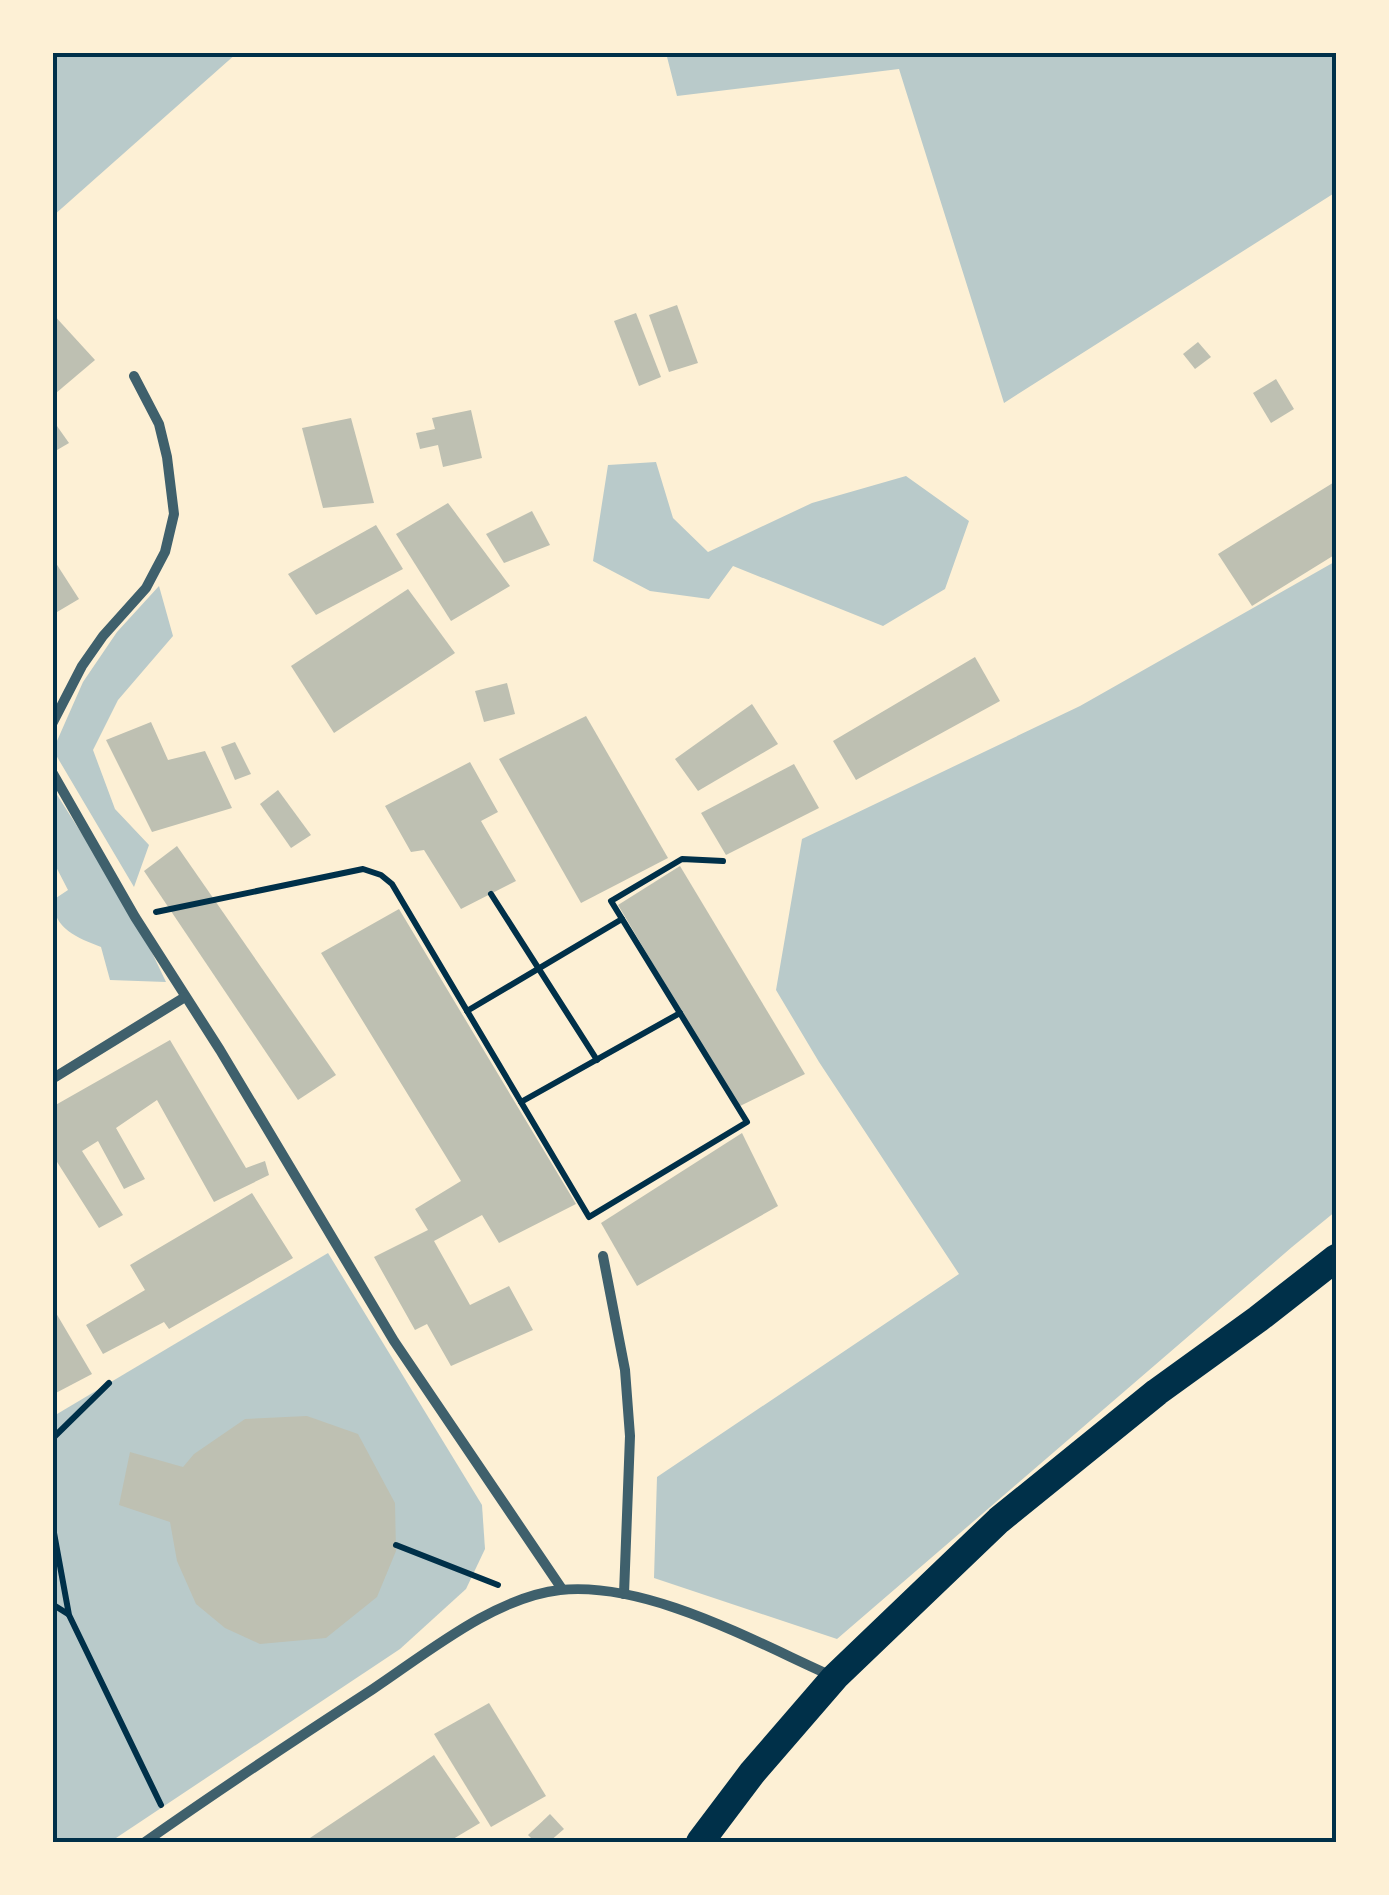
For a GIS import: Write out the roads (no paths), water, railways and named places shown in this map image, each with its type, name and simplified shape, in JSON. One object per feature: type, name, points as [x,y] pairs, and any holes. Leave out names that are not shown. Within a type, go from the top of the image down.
[{"type":"highway","points":[[700,1842],[752,1773],[834,1677],[998,1520],[1157,1392],[1336,1258]]},
{"type":"street","points":[[52,724],[102,636],[146,588],[165,552],[174,514],[159,424],[134,376]]},
{"type":"street","points":[[52,772],[135,917],[220,1050],[394,1341],[562,1590]]},
{"type":"street","points":[[52,1079],[184,998]]},
{"type":"street","points":[[603,1256],[625,1370],[630,1436],[624,1594]]},
{"type":"street","points":[[145,1842],[484,1616],[527,1596],[562,1590],[624,1594],[666,1605],[834,1677]]}]
